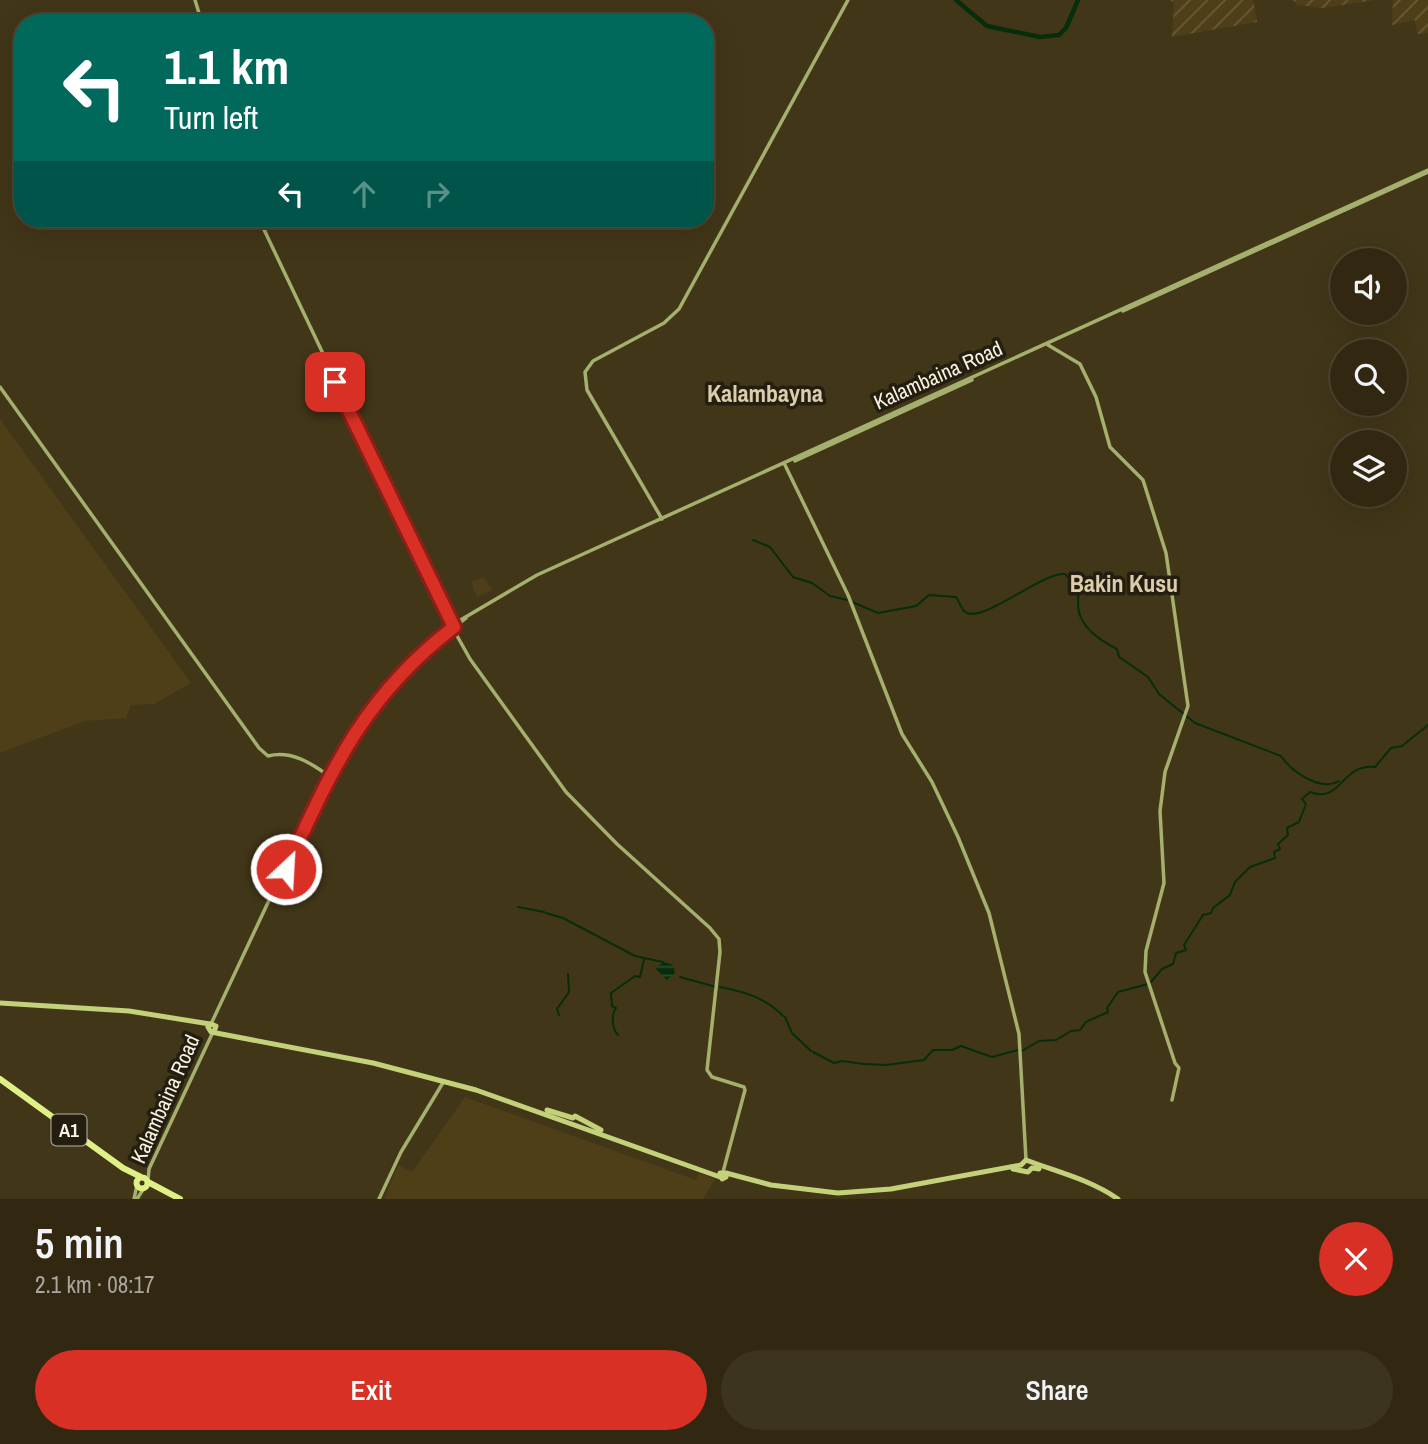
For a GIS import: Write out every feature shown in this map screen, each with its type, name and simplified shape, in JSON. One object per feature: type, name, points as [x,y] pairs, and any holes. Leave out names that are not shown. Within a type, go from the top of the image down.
[{"type":"highway","name":"A1","points":[[0,1080],[142,1183],[175,1199]]},
{"type":"highway","name":"A1","points":[[142,1183],[180,1199]]},
{"type":"main road","points":[[0,1004],[129,1014],[212,1028],[362,1061],[444,1081],[565,1119],[722,1175],[783,1190],[837,1197],[896,1191],[1023,1165]]},
{"type":"main road","points":[[212,1028],[407,1068],[544,1110],[722,1175],[771,1185],[850,1192],[899,1188],[1023,1165],[1073,1174],[1116,1199]]},
{"type":"main road","points":[[1023,1165],[1028,1172],[1032,1166]]},
{"type":"street","points":[[662,520],[587,390],[585,372],[593,361],[664,323],[679,309],[848,0]]},
{"type":"street","points":[[452,627],[526,583],[1428,171]]},
{"type":"street","name":"Kalambaina Road","points":[[212,1028],[328,775],[371,702],[397,673],[464,616],[537,575],[1428,171]]},
{"type":"street","points":[[263,228],[456,635],[514,723],[566,792],[617,844],[719,939],[719,981],[707,1070],[712,1077],[744,1087],[745,1090],[722,1175]]},
{"type":"street","points":[[1048,345],[1080,364],[1096,397],[1110,447],[1143,480],[1166,553],[1188,706],[1165,772],[1160,811],[1164,883],[1146,951],[1145,972],[1175,1063],[1179,1068],[1172,1100]]},
{"type":"street","points":[[0,387],[144,592],[259,748],[268,756],[284,753],[293,756],[328,775]]},
{"type":"street","points":[[785,465],[848,595],[902,734],[932,782],[989,913],[1019,1034],[1023,1165]]},
{"type":"street","name":"Kalambaina Road","points":[[135,1199],[328,775]]},
{"type":"street","points":[[379,1199],[401,1152],[444,1081]]},
{"type":"shaded area","points":[[1170,0],[1253,0],[1257,22],[1172,37],[1174,3]]},
{"type":"shaded area","points":[[1293,0],[1375,0],[1323,8],[1297,5]]},
{"type":"shaded area","points":[[1393,0],[1428,0],[1428,33],[1417,34],[1415,20],[1392,25]]},
{"type":"shaded area","points":[[0,419],[191,683],[154,704],[131,705],[126,718],[85,721],[0,753]]},
{"type":"shaded area","points":[[483,577],[493,590],[477,597],[471,582]]},
{"type":"shaded area","points":[[664,962],[673,965],[675,973],[667,980],[655,968]]},
{"type":"shaded area","points":[[465,1097],[696,1180],[699,1173],[715,1179],[703,1199],[384,1199],[398,1165],[412,1172]]},
{"type":"waterway","points":[[956,0],[987,26],[1040,37],[1059,35],[1066,28],[1078,0]]},
{"type":"waterway","points":[[753,540],[770,547],[793,577],[812,583],[830,596],[848,600]]},
{"type":"waterway","points":[[852,602],[878,613],[916,606],[929,595],[956,597],[964,611],[972,614],[997,606],[1055,575],[1065,574],[1078,588],[1079,612],[1089,629],[1117,649],[1119,657],[1148,677],[1159,694],[1195,723],[1281,756],[1292,768],[1315,782],[1331,784],[1339,781]]},
{"type":"waterway","points":[[1151,982],[1162,969],[1173,964],[1176,953],[1186,950],[1184,945],[1203,915],[1211,913],[1213,908],[1230,895],[1235,882],[1250,867],[1275,858],[1274,852],[1280,849],[1278,844],[1288,835],[1287,828],[1299,822],[1306,804],[1302,799],[1310,792],[1329,793],[1355,771],[1364,767],[1375,767],[1391,748],[1402,746],[1428,725]]},
{"type":"waterway","points":[[518,907],[544,912]]},
{"type":"waterway","points":[[546,913],[563,918],[635,956],[663,962]]},
{"type":"waterway","points":[[618,1035],[613,1026],[616,1008],[612,1006],[611,993],[635,976],[640,977],[644,959]]},
{"type":"waterway","points":[[559,1015],[557,1009],[569,992],[568,974]]},
{"type":"waterway","points":[[680,977],[716,987]]},
{"type":"waterway","points":[[1022,1051],[1039,1041],[1056,1040],[1071,1031],[1080,1030],[1086,1022],[1108,1012],[1107,1008],[1118,992],[1148,984]]},
{"type":"waterway","points":[[720,987],[754,997],[783,1016]]},
{"type":"waterway","points":[[785,1017],[792,1033],[811,1051]]},
{"type":"waterway","points":[[865,1064],[886,1065],[924,1060],[933,1050],[952,1050],[961,1046],[992,1057],[1018,1050]]},
{"type":"waterway","points":[[813,1052],[834,1063],[842,1061],[864,1064]]},
{"type":"district","name":"Kalambayna","points":[[765,393]]},
{"type":"district","name":"Bakin Kusu","points":[[1124,583]]},
{"type":"route","points":[[286,869],[329,775],[363,717],[398,675],[454,627],[335,382]]}]
